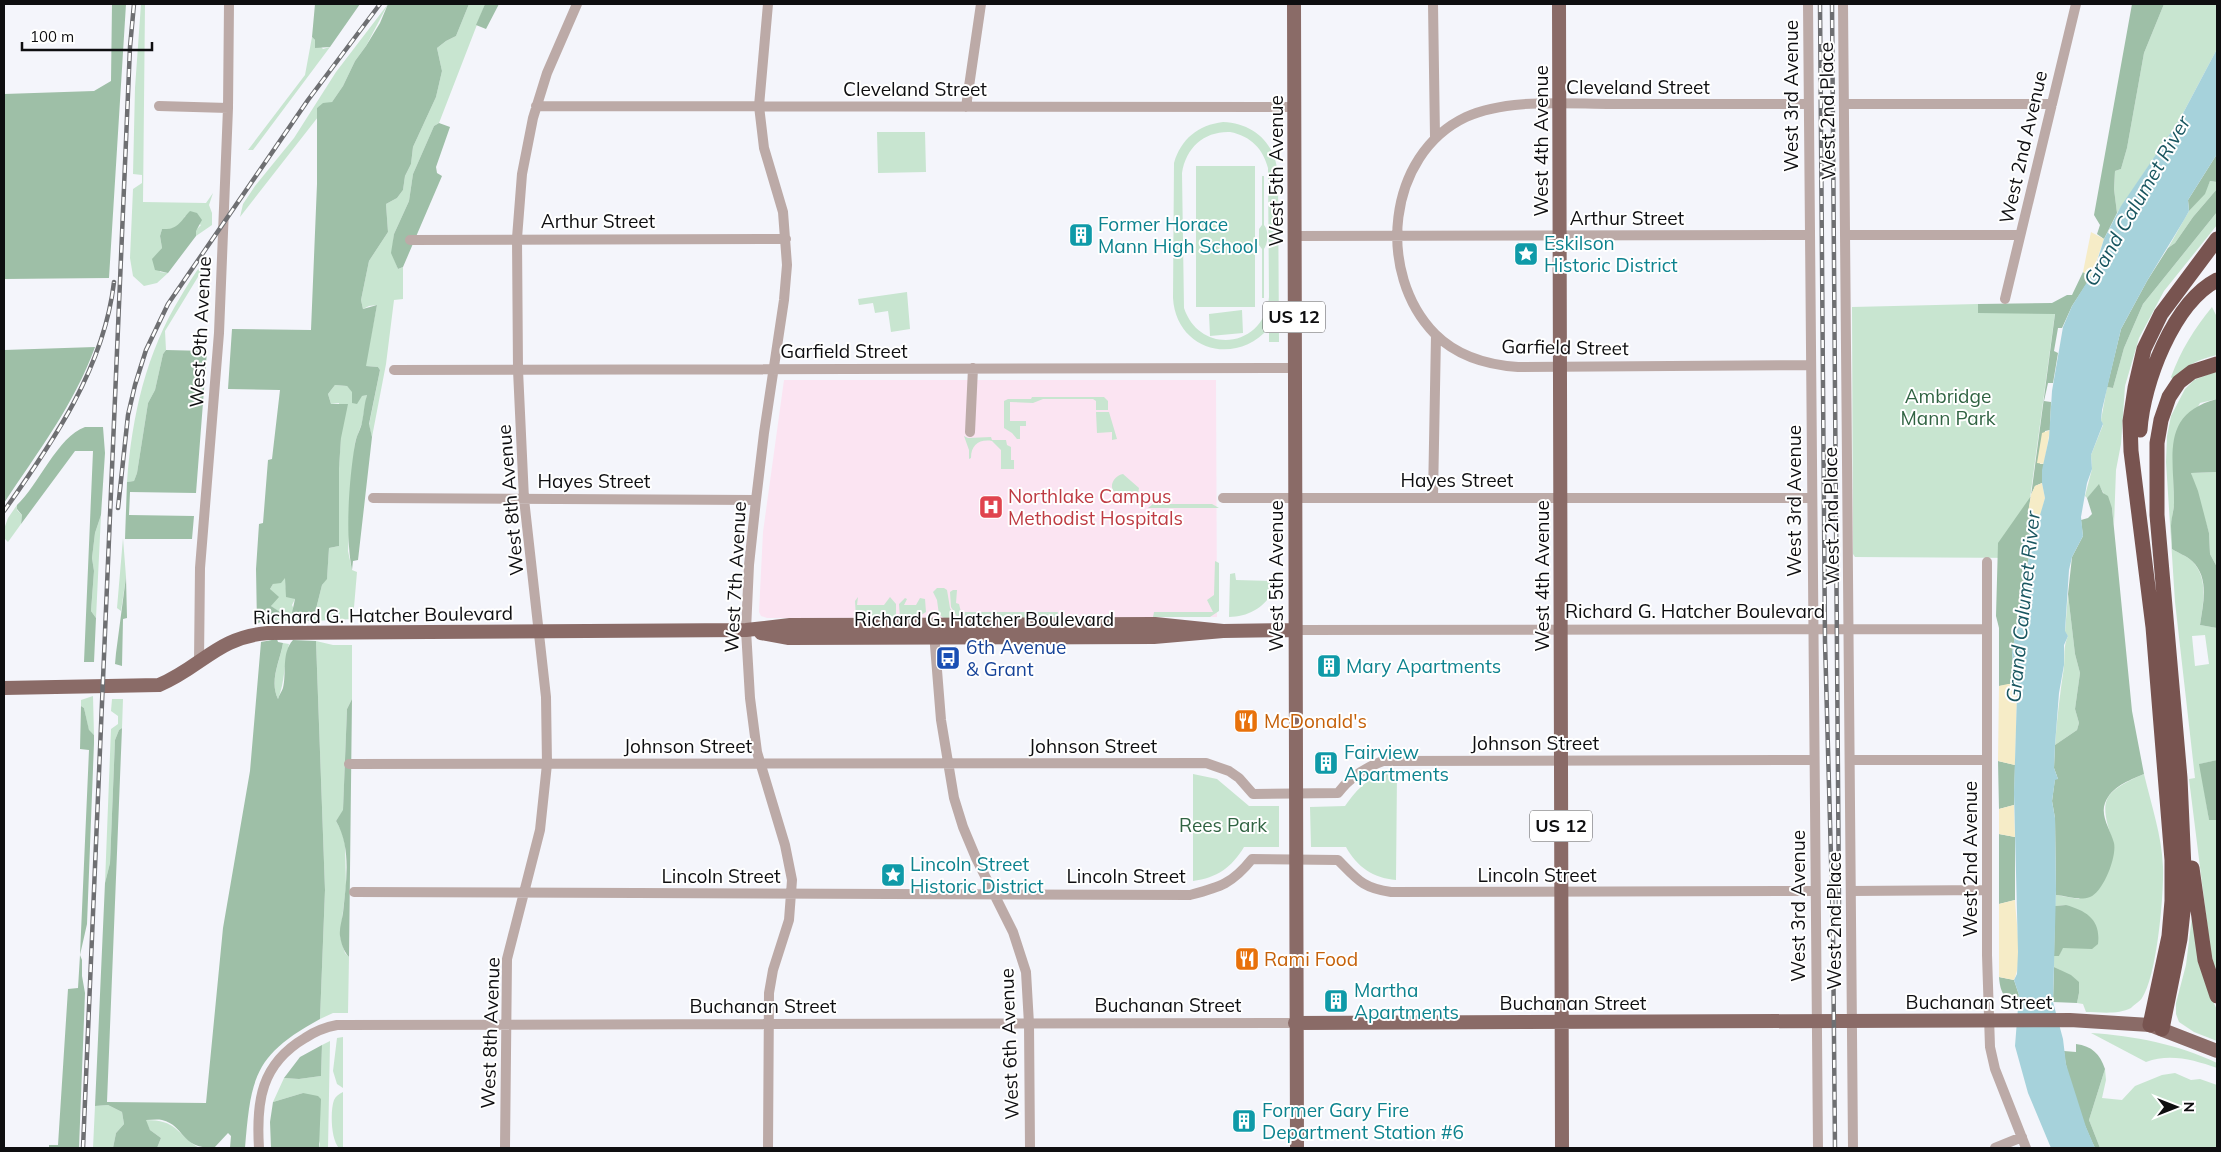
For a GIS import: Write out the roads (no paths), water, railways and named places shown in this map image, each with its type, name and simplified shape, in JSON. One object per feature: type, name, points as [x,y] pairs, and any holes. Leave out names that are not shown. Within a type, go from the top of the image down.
[{"type":"highway","points":[[2156,1027],[2172,901],[2172,860],[2153,628],[2131,451],[2130,421],[2134,388],[2144,349],[2161,314],[2217,239]]},
{"type":"highway","points":[[2140,516],[2138,449],[2146,390],[2159,354],[2176,323],[2194,298],[2217,280]]},
{"type":"highway","points":[[2217,292],[2202,305],[2183,328],[2165,366],[2154,401],[2149,428],[2148,458],[2157,515],[2180,778],[2205,960],[2217,996]]},
{"type":"highway","points":[[2157,515],[2157,443],[2168,397],[2179,382],[2192,372],[2217,364]]},
{"type":"highway","points":[[2156,1027],[2180,939],[2184,902],[2180,778]]},
{"type":"main road","name":"West 5th Avenue","points":[[1294,4],[1295,1023],[1297,1148]]},
{"type":"main road","name":"West 4th Avenue","points":[[1559,4],[1562,1148]]},
{"type":"main road","name":"Richard G. Hatcher Boulevard","points":[[4,688],[159,685],[174,679],[228,642],[260,634],[539,630],[746,630],[789,638],[934,631],[1081,631],[1154,637],[1223,631],[1295,630]]},
{"type":"main road","name":"Buchanan Street","points":[[1295,1023],[1852,1020],[1993,1024],[2070,1020],[2156,1027],[2217,1050]]},
{"type":"street","name":"West 9th Avenue","points":[[199,661],[200,568],[219,334],[228,108],[229,4]]},
{"type":"street","name":"West 8th Avenue","points":[[505,1148],[507,959],[540,830],[547,764],[546,697],[524,498],[518,370],[517,238],[522,174],[536,106],[552,61],[578,4]]},
{"type":"street","name":"West 7th Avenue","points":[[768,4],[759,106],[764,148],[782,212],[786,238],[786,282],[756,500],[749,565],[746,630],[750,698],[760,764],[790,864],[792,894],[789,920],[770,983],[768,1148]]},
{"type":"street","points":[[966,107],[981,4]]},
{"type":"street","points":[[1433,4],[1435,137]]},
{"type":"street","name":"West 3rd Avenue","points":[[1808,4],[1818,1148]]},
{"type":"street","name":"West 2nd Place","points":[[1843,4],[1853,1148]]},
{"type":"street","name":"West 2nd Avenue","points":[[2006,299],[2076,4]]},
{"type":"street","name":"Cleveland Street","points":[[1398,236],[1399,206],[1408,176],[1422,152],[1435,137],[1466,117],[1488,109],[1560,104],[1808,104]]},
{"type":"street","points":[[1844,104],[2052,104]]},
{"type":"street","points":[[159,106],[228,108]]},
{"type":"street","name":"Cleveland Street","points":[[536,106],[1294,107]]},
{"type":"street","name":"Arthur Street","points":[[1294,236],[1810,235]]},
{"type":"street","points":[[1846,235],[2020,235]]},
{"type":"street","name":"Garfield Street","points":[[1398,236],[1400,263],[1406,289],[1421,317],[1436,336],[1456,350],[1482,361],[1518,367],[1811,365]]},
{"type":"street","name":"Arthur Street","points":[[410,240],[786,238]]},
{"type":"street","points":[[1433,498],[1436,336]]},
{"type":"street","points":[[970,432],[972,368]]},
{"type":"street","name":"Garfield Street","points":[[394,370],[1294,368]]},
{"type":"street","name":"Hayes Street","points":[[373,498],[756,500]]},
{"type":"street","name":"Hayes Street","points":[[1223,498],[1812,498]]},
{"type":"street","name":"West 2nd Avenue","points":[[1987,562],[1987,890],[1993,1024],[1992,1060],[2026,1148]]},
{"type":"street","name":"Richard G. Hatcher Boulevard","points":[[1295,630],[1987,629]]},
{"type":"street","name":"West 6th Avenue","points":[[934,631],[940,720],[954,798],[963,827],[976,858],[1013,932],[1023,959],[1028,985],[1030,1148]]},
{"type":"street","name":"Johnson Street","points":[[349,764],[1206,763],[1220,766],[1236,775],[1250,793],[1295,795],[1338,793],[1352,777],[1370,766],[1383,761],[1814,760]]},
{"type":"street","points":[[1850,760],[1987,760]]},
{"type":"street","name":"Lincoln Street","points":[[354,892],[1190,894],[1222,886],[1241,872],[1252,859],[1338,860],[1363,885],[1376,890],[1391,892],[1815,891]]},
{"type":"street","points":[[1851,891],[1987,890]]},
{"type":"street","name":"Buchanan Street","points":[[259,1148],[258,1112],[260,1095],[266,1080],[282,1054],[308,1036],[337,1025],[1295,1023]]},
{"type":"street","points":[[1995,1148],[2022,1137]]},
{"type":"water","name":"Grand Calumet River","points":[[2217,49],[2217,154],[2188,200],[2189,211],[2121,329],[2102,410],[2101,420],[2103,424],[2091,455],[2092,469],[2087,483],[2081,517],[2083,536],[2072,557],[2069,570],[2065,631],[2068,636],[2064,645],[2064,665],[2059,693],[2055,745],[2054,768],[2058,779],[2055,780],[2052,801],[2055,818],[2056,890],[2053,1002],[2063,1039],[2066,1064],[2086,1127],[2095,1148],[2051,1148],[2028,1093],[2015,1046],[2019,995],[2014,980],[2017,974],[2018,952],[2014,793],[2017,694],[2012,653],[2031,546],[2045,498],[2042,470],[2049,438],[2052,391],[2063,327],[2072,306],[2094,271],[2104,239],[2121,206],[2180,119]]},
{"type":"railway","points":[[83,1148],[130,47],[134,4]]},
{"type":"railway","points":[[118,508],[128,415],[135,385],[146,350],[168,304],[308,100],[380,4]]},
{"type":"railway","points":[[1820,4],[1825,641],[1833,930],[1835,1148]]},
{"type":"railway","points":[[1832,4],[1839,908]]},
{"type":"railway","points":[[4,511],[58,431],[88,374],[108,314],[114,282]]},
{"type":"place","name":"Former Horace Mann High School","points":[[1081,235]]},
{"type":"place","name":"Eskilson Historic District","points":[[1526,254]]},
{"type":"place","name":"Northlake Campus Methodist Hospitals","points":[[991,507]]},
{"type":"place","name":"6th Avenue & Grant","points":[[948,658]]},
{"type":"place","name":"Mary Apartments","points":[[1329,666]]},
{"type":"place","name":"McDonald's","points":[[1246,721]]},
{"type":"place","name":"Fairview Apartments","points":[[1326,763]]},
{"type":"place","name":"Lincoln Street Historic District","points":[[893,875]]},
{"type":"place","name":"Rami Food","points":[[1247,959]]},
{"type":"place","name":"Martha Apartments","points":[[1336,1001]]},
{"type":"place","name":"Former Gary Fire Department Station #6","points":[[1244,1121]]},
{"type":"park label","name":"Ambridge Mann Park","points":[[1948,407]]},
{"type":"park label","name":"Rees Park","points":[[1223,825]]}]
